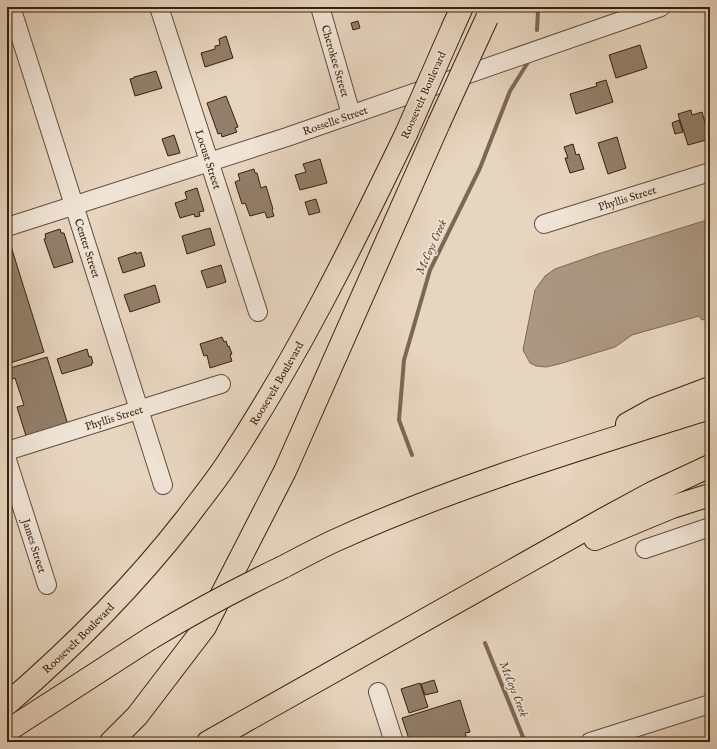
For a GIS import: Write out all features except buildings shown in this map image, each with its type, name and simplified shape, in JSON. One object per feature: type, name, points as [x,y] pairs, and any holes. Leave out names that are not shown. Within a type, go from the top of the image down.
[{"type":"highway","name":"Roosevelt Boulevard","points":[[7,704],[70,647],[136,580],[168,541],[227,463],[297,350],[344,260],[406,134],[462,7]]},
{"type":"highway","points":[[111,742],[137,716],[205,627],[285,471],[489,13]]},
{"type":"highway","points":[[591,445],[654,409],[710,388]]},
{"type":"highway","points":[[7,731],[151,638],[201,608],[238,588],[333,542],[382,520],[497,476],[710,408]]},
{"type":"highway","points":[[208,742],[652,493],[710,466]]},
{"type":"highway","points":[[473,593],[627,525],[672,507],[710,495]]},
{"type":"street","name":"Locust Street","points":[[159,7],[258,312]]},
{"type":"street","name":"Cherokee Street","points":[[320,7],[351,114]]},
{"type":"street","name":"Rosselle Street","points":[[7,227],[287,137],[661,7]]},
{"type":"street","name":"Center Street","points":[[14,10],[74,206],[163,485]]},
{"type":"street","name":"Phyllis Street","points":[[544,224],[710,172]]},
{"type":"street","name":"Phyllis Street","points":[[7,451],[221,384]]},
{"type":"street","name":"James Street","points":[[7,460],[47,585]]},
{"type":"street","points":[[645,549],[710,527]]},
{"type":"street","points":[[378,692],[394,742]]},
{"type":"street","points":[[590,742],[710,704]]},
{"type":"shaded area","points":[[710,219],[710,318],[702,320],[699,316],[632,335],[615,347],[559,364],[546,367],[536,366],[530,363],[523,350],[535,290],[545,276],[555,269],[598,254]]},
{"type":"waterway","name":"McCoys Creek","points":[[537,30],[538,11],[542,7]]},
{"type":"waterway","name":"McCoys Creek","points":[[412,455],[399,420],[404,360],[430,270],[480,168],[510,91],[530,59]]},
{"type":"waterway","name":"McCoys Creek","points":[[485,643],[525,742]]}]
